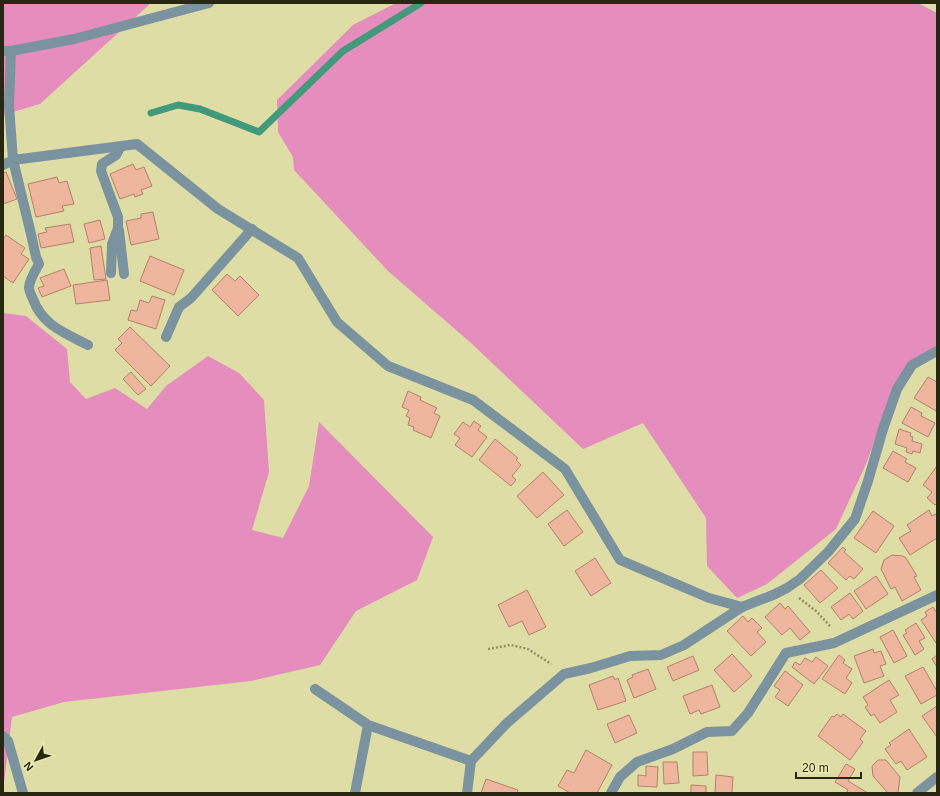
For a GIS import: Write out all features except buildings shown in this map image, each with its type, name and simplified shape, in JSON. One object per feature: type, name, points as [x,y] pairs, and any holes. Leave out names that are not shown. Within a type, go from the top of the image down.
[{"type":"street","points":[[88,345],[57,329],[44,319],[35,305],[29,289],[31,280],[39,264],[36,257],[13,160],[7,51],[74,39],[209,3]]},
{"type":"street","points":[[3,165],[13,160],[137,144],[218,208],[298,258],[337,322],[388,366],[473,400],[564,469],[620,560],[710,598],[742,607]]},
{"type":"street","points":[[121,146],[116,155],[102,164],[101,171],[118,217],[124,274]]},
{"type":"street","points":[[111,273],[112,244],[118,226]]},
{"type":"street","points":[[166,337],[179,307],[191,298],[252,229]]},
{"type":"street","points":[[467,793],[471,761],[507,723],[564,674],[591,668],[630,656],[660,655],[684,645],[742,607],[773,595],[800,579],[828,552],[855,519],[897,389],[912,365],[937,351]]},
{"type":"street","points":[[611,793],[620,777],[637,762],[673,749],[707,732],[732,731],[748,713],[786,653],[834,643],[937,595]]},
{"type":"street","points":[[315,689],[368,725],[471,761]]},
{"type":"street","points":[[355,793],[368,725]]},
{"type":"street","points":[[3,736],[8,741],[23,793]]},
{"type":"street","points":[[917,793],[937,777]]},
{"type":"path","points":[[787,588],[816,611],[842,639]]},
{"type":"path","points":[[488,649],[511,645],[528,649],[549,662],[564,674]]},
{"type":"shaded area","points":[[3,3],[151,3],[40,104],[3,115]]},
{"type":"shaded area","points":[[396,3],[918,3],[937,13],[937,351],[915,364],[892,395],[866,464],[836,529],[767,584],[737,598],[707,566],[706,518],[643,423],[583,449],[471,343],[388,271],[294,170],[293,157],[278,132],[277,100],[353,25]]},
{"type":"shaded area","points":[[3,313],[26,316],[67,349],[70,382],[86,399],[115,388],[147,409],[166,386],[208,356],[239,373],[264,400],[269,472],[252,530],[283,538],[309,486],[319,422],[433,537],[417,580],[356,611],[320,665],[251,681],[64,702],[12,717],[3,791]]},
{"type":"waterway","points":[[151,113],[178,105],[200,109],[259,132],[343,51],[421,3]]}]
